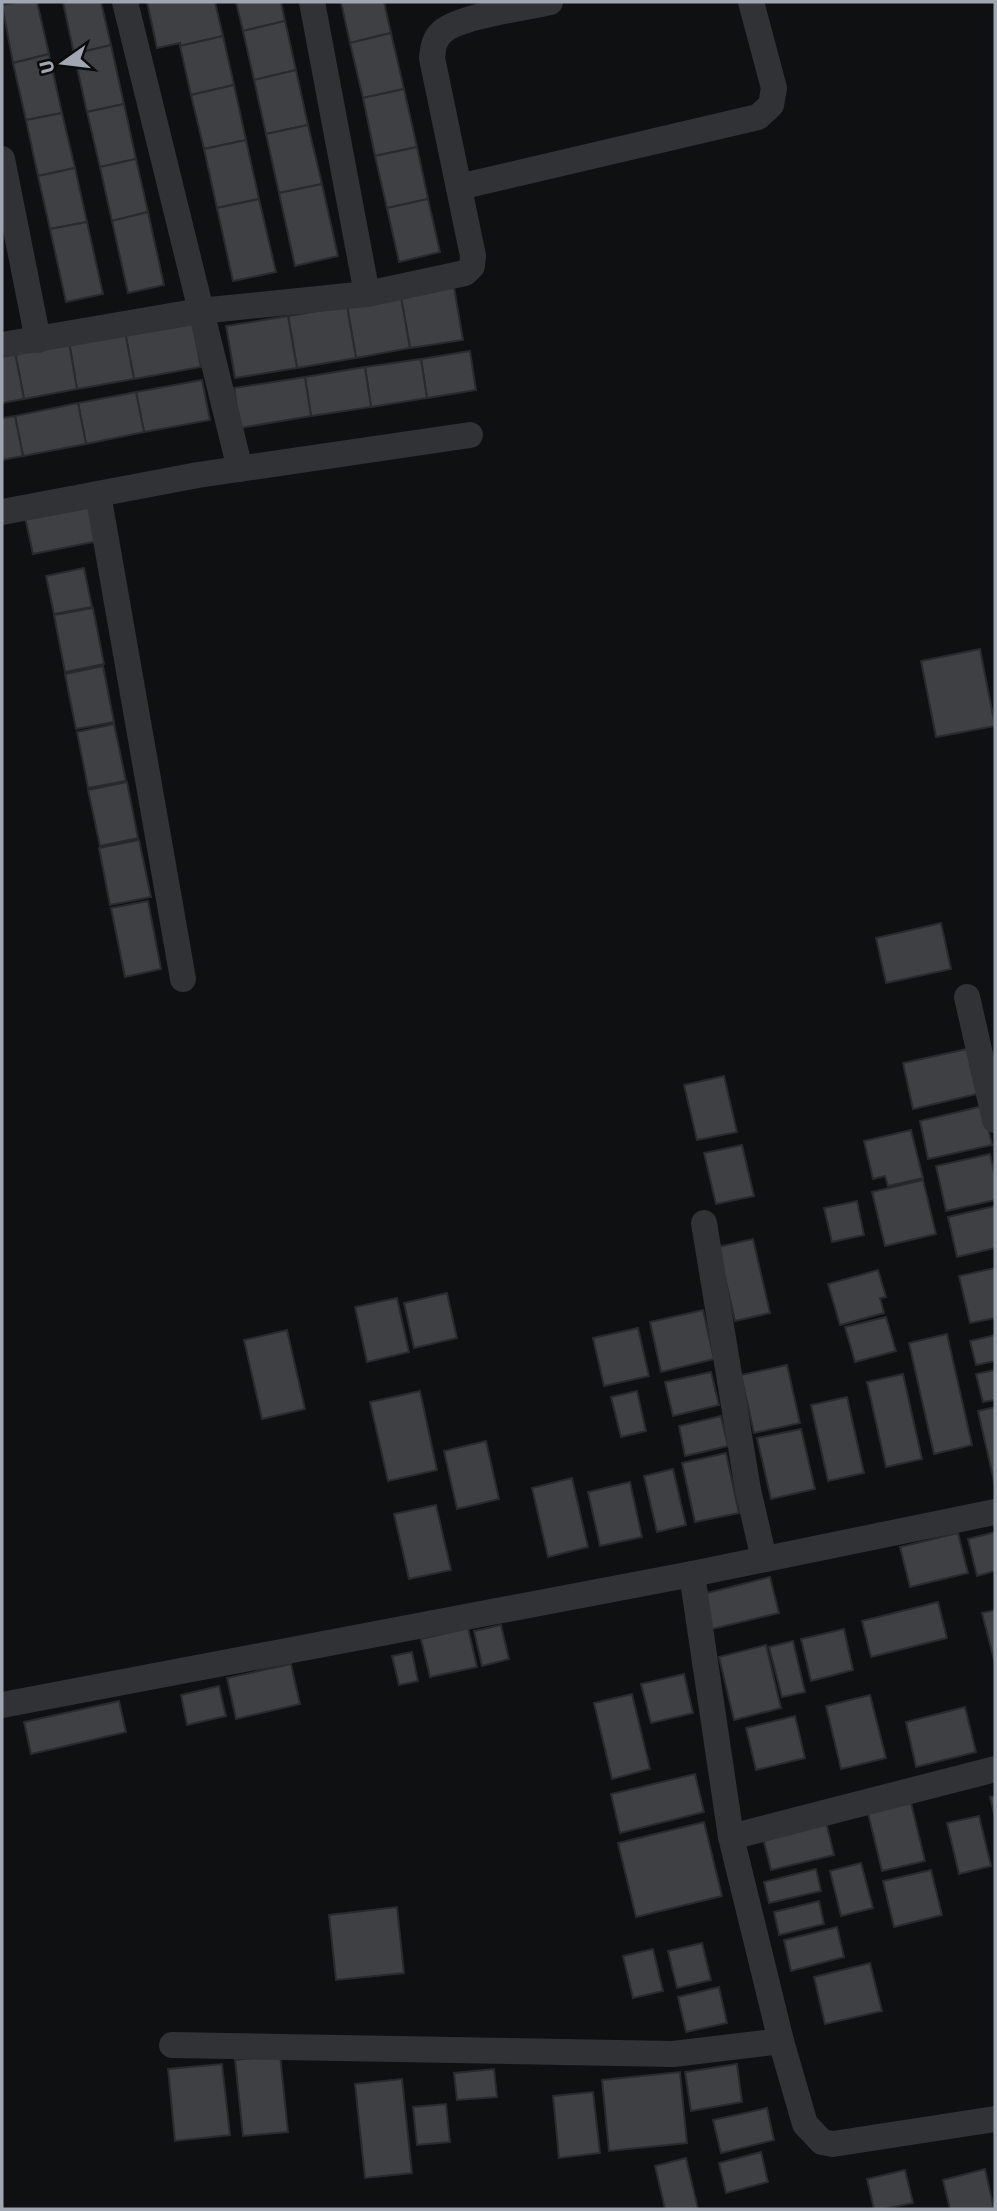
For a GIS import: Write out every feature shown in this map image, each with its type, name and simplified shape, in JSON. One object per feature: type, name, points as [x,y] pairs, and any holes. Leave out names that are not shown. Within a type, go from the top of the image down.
[{"type":"street","points":[[125,2],[240,469]]},
{"type":"street","points":[[312,2],[367,294]]},
{"type":"street","points":[[2,345],[200,311],[367,294],[465,273],[472,267],[473,256],[432,58],[433,44],[440,34],[454,24],[550,2]]},
{"type":"street","points":[[459,187],[758,117],[771,105],[774,88],[751,2]]},
{"type":"street","points":[[2,159],[38,340]]},
{"type":"street","points":[[2,512],[240,469],[470,435]]},
{"type":"street","points":[[98,494],[183,979]]},
{"type":"street","points":[[967,997],[995,1120]]},
{"type":"street","points":[[704,1223],[748,1490],[764,1559]]},
{"type":"street","points":[[2,1705],[692,1574],[995,1512]]},
{"type":"street","points":[[692,1574],[731,1837],[781,2041],[805,2124],[822,2142],[833,2144],[995,2119]]},
{"type":"street","points":[[731,1837],[995,1769]]},
{"type":"street","points":[[172,2045],[673,2054],[781,2041]]},
{"type":"building","points":[[37,2],[49,54],[13,63],[2,5]]},
{"type":"building","points":[[63,2],[101,2],[111,45],[74,54]]},
{"type":"building","points":[[147,2],[215,2],[223,36],[180,46],[180,43],[157,48]]},
{"type":"building","points":[[236,2],[281,2],[285,21],[243,31]]},
{"type":"building","points":[[341,2],[384,2],[391,33],[350,43]]},
{"type":"building","points":[[285,21],[296,70],[254,80],[243,31]]},
{"type":"building","points":[[391,33],[404,89],[363,98],[350,43]]},
{"type":"building","points":[[223,36],[234,85],[191,95],[180,46]]},
{"type":"building","points":[[111,45],[124,104],[87,112],[74,54]]},
{"type":"building","points":[[49,54],[62,113],[26,120],[13,63]]},
{"type":"building","points":[[296,70],[308,125],[266,134],[254,80]]},
{"type":"building","points":[[234,85],[246,140],[204,149],[191,95]]},
{"type":"building","points":[[404,89],[417,147],[375,156],[363,98]]},
{"type":"building","points":[[124,104],[136,159],[100,167],[87,112]]},
{"type":"building","points":[[62,113],[75,168],[38,176],[26,120]]},
{"type":"building","points":[[308,125],[322,184],[279,193],[266,134]]},
{"type":"building","points":[[246,140],[259,199],[217,208],[204,149]]},
{"type":"building","points":[[417,147],[428,199],[387,208],[375,156]]},
{"type":"building","points":[[136,159],[148,212],[112,221],[100,167]]},
{"type":"building","points":[[75,168],[87,222],[50,229],[38,176]]},
{"type":"building","points":[[322,184],[338,256],[295,266],[279,193]]},
{"type":"building","points":[[259,199],[276,272],[233,281],[217,208]]},
{"type":"building","points":[[428,199],[440,252],[399,262],[387,208]]},
{"type":"building","points":[[148,212],[164,285],[128,293],[112,221]]},
{"type":"building","points":[[87,222],[103,294],[66,302],[50,229]]},
{"type":"building","points":[[454,287],[463,340],[410,348],[401,297]]},
{"type":"building","points":[[401,297],[410,348],[356,358],[347,306]]},
{"type":"building","points":[[347,306],[356,358],[297,368],[288,316]]},
{"type":"building","points":[[288,316],[297,368],[235,378],[226,326]]},
{"type":"building","points":[[192,320],[201,367],[134,379],[125,332]]},
{"type":"building","points":[[125,332],[134,379],[77,389],[69,342]]},
{"type":"building","points":[[69,342],[77,389],[24,399],[15,352]]},
{"type":"building","points":[[470,351],[476,390],[427,398],[421,359]]},
{"type":"building","points":[[15,352],[24,399],[2,403],[2,355]]},
{"type":"building","points":[[421,359],[427,398],[371,407],[365,367]]},
{"type":"building","points":[[365,367],[371,407],[311,416],[305,377]]},
{"type":"building","points":[[305,377],[311,416],[240,428],[234,388]]},
{"type":"building","points":[[202,380],[210,420],[144,432],[136,392]]},
{"type":"building","points":[[136,392],[144,432],[86,444],[78,403]]},
{"type":"building","points":[[78,403],[86,444],[23,456],[15,416]]},
{"type":"building","points":[[15,416],[23,456],[2,460],[2,418]]},
{"type":"building","points":[[90,503],[98,541],[33,554],[25,517]]},
{"type":"building","points":[[84,568],[92,607],[54,614],[46,576]]},
{"type":"building","points":[[93,608],[104,664],[65,672],[54,615]]},
{"type":"building","points":[[980,649],[995,726],[936,737],[921,661]]},
{"type":"building","points":[[103,666],[114,722],[76,729],[65,674]]},
{"type":"building","points":[[114,724],[126,781],[88,788],[77,732]]},
{"type":"building","points":[[127,782],[138,838],[100,846],[88,790]]},
{"type":"building","points":[[139,840],[151,897],[110,905],[99,848]]},
{"type":"building","points":[[148,901],[161,969],[125,977],[111,908]]},
{"type":"building","points":[[941,923],[951,969],[886,983],[876,938]]},
{"type":"building","points":[[967,1049],[977,1094],[913,1109],[903,1063]]},
{"type":"building","points":[[724,1076],[737,1132],[697,1140],[684,1085]]},
{"type":"building","points":[[983,1106],[992,1145],[928,1159],[920,1121]]},
{"type":"building","points":[[911,1130],[923,1178],[888,1186],[885,1176],[873,1179],[864,1141]]},
{"type":"building","points":[[742,1145],[754,1196],[716,1204],[704,1153]]},
{"type":"building","points":[[990,1154],[995,1176],[995,1200],[946,1211],[936,1166]]},
{"type":"building","points":[[923,1180],[936,1234],[885,1246],[872,1192]]},
{"type":"building","points":[[857,1201],[864,1235],[832,1242],[824,1208]]},
{"type":"building","points":[[995,1206],[995,1248],[957,1257],[948,1217]]},
{"type":"building","points":[[753,1239],[770,1313],[735,1321],[718,1247]]},
{"type":"building","points":[[995,1268],[995,1318],[970,1323],[959,1276]]},
{"type":"building","points":[[878,1270],[886,1297],[880,1298],[884,1313],[840,1325],[828,1284]]},
{"type":"building","points":[[447,1293],[457,1338],[414,1348],[404,1303]]},
{"type":"building","points":[[397,1298],[409,1352],[367,1362],[355,1307]]},
{"type":"building","points":[[703,1310],[714,1359],[661,1372],[650,1322]]},
{"type":"building","points":[[886,1317],[896,1351],[855,1362],[845,1327]]},
{"type":"building","points":[[638,1328],[649,1376],[604,1386],[593,1338]]},
{"type":"building","points":[[287,1330],[305,1409],[262,1419],[244,1340]]},
{"type":"building","points":[[947,1334],[972,1445],[934,1454],[909,1343]]},
{"type":"building","points":[[995,1335],[995,1361],[976,1365],[970,1341]]},
{"type":"building","points":[[787,1365],[800,1423],[754,1433],[741,1375]]},
{"type":"building","points":[[995,1370],[995,1400],[983,1402],[976,1374]]},
{"type":"building","points":[[711,1372],[719,1405],[673,1416],[665,1382]]},
{"type":"building","points":[[903,1374],[922,1459],[886,1467],[867,1382]]},
{"type":"building","points":[[420,1391],[437,1470],[388,1481],[370,1402]]},
{"type":"building","points":[[637,1391],[646,1431],[621,1437],[611,1397]]},
{"type":"building","points":[[847,1397],[864,1473],[828,1481],[811,1405]]},
{"type":"building","points":[[995,1407],[995,1486],[978,1411]]},
{"type":"building","points":[[721,1416],[728,1446],[685,1456],[679,1426]]},
{"type":"building","points":[[801,1429],[815,1489],[771,1499],[757,1438]]},
{"type":"building","points":[[486,1441],[499,1499],[457,1509],[444,1451]]},
{"type":"building","points":[[726,1453],[739,1513],[695,1522],[682,1463]]},
{"type":"building","points":[[673,1469],[686,1525],[657,1532],[644,1476]]},
{"type":"building","points":[[572,1478],[588,1547],[548,1557],[532,1488]]},
{"type":"building","points":[[630,1482],[642,1537],[600,1546],[588,1492]]},
{"type":"building","points":[[436,1505],[451,1570],[409,1579],[394,1514]]},
{"type":"building","points":[[995,1532],[995,1571],[977,1576],[968,1539]]},
{"type":"building","points":[[958,1533],[968,1573],[910,1587],[900,1547]]},
{"type":"building","points":[[770,1577],[779,1613],[712,1629],[703,1594]]},
{"type":"building","points":[[938,1602],[947,1638],[871,1657],[862,1621]]},
{"type":"building","points":[[995,1610],[995,1664],[982,1613]]},
{"type":"building","points":[[501,1625],[509,1659],[482,1666],[474,1631]]},
{"type":"building","points":[[468,1628],[477,1667],[430,1677],[421,1639]]},
{"type":"building","points":[[844,1629],[853,1670],[811,1681],[801,1639]]},
{"type":"building","points":[[793,1641],[805,1692],[782,1697],[769,1647]]},
{"type":"building","points":[[766,1645],[781,1708],[734,1720],[719,1657]]},
{"type":"building","points":[[412,1652],[418,1681],[399,1685],[392,1656]]},
{"type":"building","points":[[291,1664],[300,1704],[236,1719],[227,1678]]},
{"type":"building","points":[[684,1674],[693,1713],[651,1723],[641,1684]]},
{"type":"building","points":[[219,1686],[226,1716],[187,1725],[181,1695]]},
{"type":"building","points":[[632,1694],[650,1769],[612,1779],[594,1703]]},
{"type":"building","points":[[870,1695],[886,1758],[841,1769],[826,1706]]},
{"type":"building","points":[[119,1701],[126,1732],[31,1754],[24,1722]]},
{"type":"building","points":[[965,1707],[976,1752],[916,1767],[906,1722]]},
{"type":"building","points":[[795,1716],[805,1758],[756,1770],[746,1728]]},
{"type":"building","points":[[695,1774],[704,1812],[620,1833],[611,1794]]},
{"type":"building","points":[[995,1796],[995,1817],[990,1797]]},
{"type":"building","points":[[911,1803],[925,1861],[882,1871],[868,1813]]},
{"type":"building","points":[[979,1816],[991,1866],[959,1874],[947,1823]]},
{"type":"building","points":[[704,1822],[722,1896],[636,1917],[618,1843]]},
{"type":"building","points":[[826,1822],[834,1855],[771,1870],[763,1838]]},
{"type":"building","points":[[861,1863],[873,1908],[841,1916],[830,1871]]},
{"type":"building","points":[[816,1869],[821,1891],[769,1903],[764,1882]]},
{"type":"building","points":[[931,1870],[942,1915],[894,1927],[883,1881]]},
{"type":"building","points":[[819,1901],[824,1924],[779,1935],[774,1912]]},
{"type":"building","points":[[397,1907],[404,1973],[336,1980],[329,1915]]},
{"type":"building","points":[[837,1927],[844,1957],[791,1971],[784,1940]]},
{"type":"building","points":[[702,1943],[711,1980],[677,1988],[668,1951]]},
{"type":"building","points":[[653,1949],[663,1991],[633,1998],[623,1956]]},
{"type":"building","points":[[870,1963],[882,2011],[825,2024],[814,1977]]},
{"type":"building","points":[[719,1987],[727,2023],[686,2032],[678,1997]]},
{"type":"building","points":[[280,2055],[288,2132],[243,2136],[235,2060]]},
{"type":"building","points":[[222,2064],[230,2135],[175,2141],[168,2069]]},
{"type":"building","points":[[737,2064],[742,2102],[691,2111],[685,2072]]},
{"type":"building","points":[[494,2069],[497,2097],[457,2100],[454,2073]]},
{"type":"building","points":[[680,2072],[687,2143],[609,2151],[602,2080]]},
{"type":"building","points":[[402,2079],[412,2173],[365,2178],[355,2084]]},
{"type":"building","points":[[593,2092],[600,2153],[559,2158],[553,2096]]},
{"type":"building","points":[[446,2104],[450,2142],[417,2145],[413,2107]]},
{"type":"building","points":[[767,2108],[774,2140],[721,2153],[713,2120]]},
{"type":"building","points":[[761,2152],[768,2182],[726,2193],[719,2163]]},
{"type":"building","points":[[686,2158],[698,2209],[665,2209],[655,2166]]},
{"type":"building","points":[[985,2169],[994,2209],[950,2209],[943,2180]]},
{"type":"building","points":[[905,2170],[913,2203],[874,2209],[867,2179]]}]
